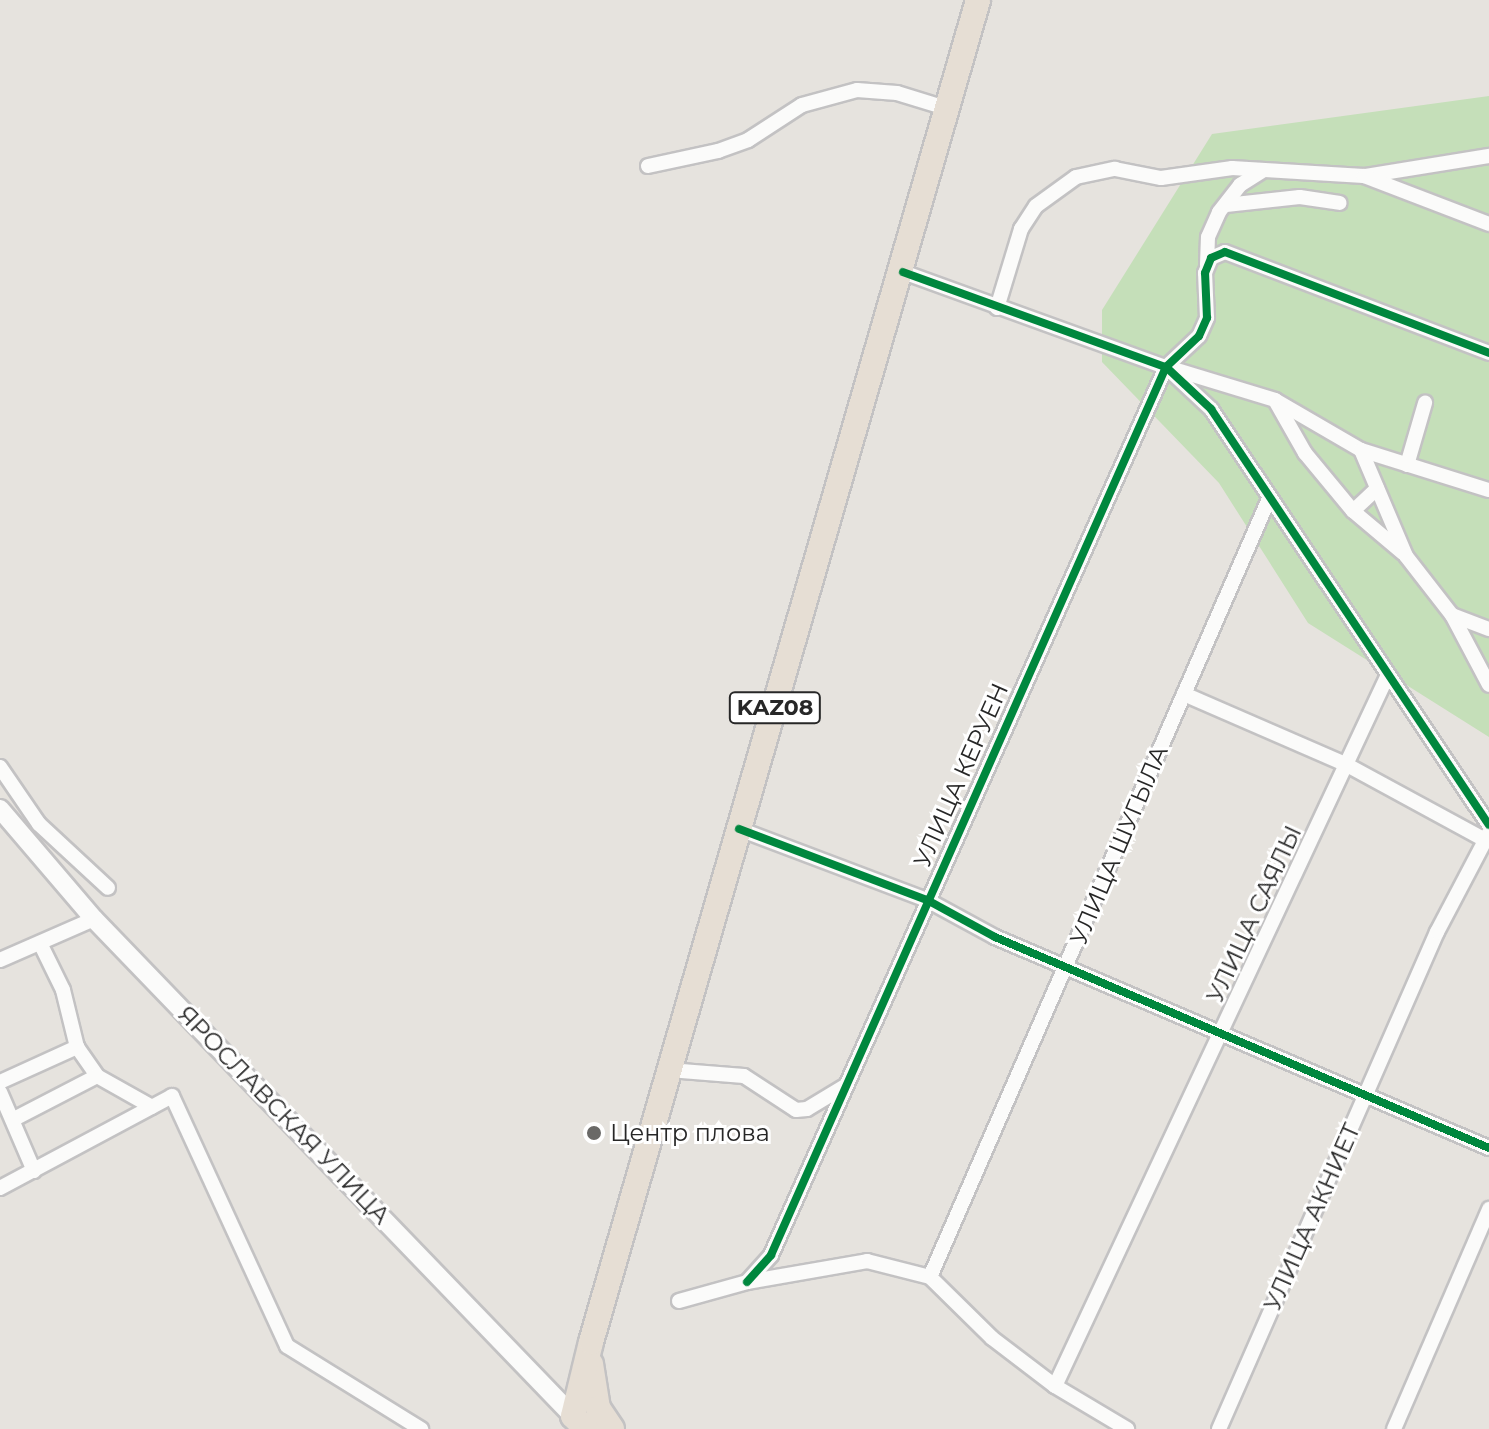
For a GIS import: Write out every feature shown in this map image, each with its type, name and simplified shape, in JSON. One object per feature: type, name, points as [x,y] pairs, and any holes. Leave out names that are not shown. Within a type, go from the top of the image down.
[{"type":"highway","name":"KAZ08","points":[[575,1425],[591,1342],[903,272],[978,0]]},
{"type":"highway","points":[[591,1342],[591,1381],[598,1408],[612,1429]]},
{"type":"main road","name":"ЯРОСЛАВСКАЯ УЛИЦА","points":[[0,809],[94,919],[575,1425]]},
{"type":"street","points":[[648,166],[718,151],[748,140],[802,105],[857,90],[897,93],[949,109]]},
{"type":"street","points":[[997,308],[1021,229],[1036,206],[1076,177],[1115,169],[1161,178],[1268,168],[1364,176],[1489,156]]},
{"type":"street","points":[[1166,367],[1192,347],[1207,318],[1207,265],[1213,223],[1240,185],[1268,168]]},
{"type":"street","points":[[1364,176],[1489,224]]},
{"type":"street","points":[[1226,205],[1300,197],[1340,203]]},
{"type":"street","points":[[1207,265],[1217,253],[1225,252],[1489,353]]},
{"type":"street","points":[[903,272],[1166,367],[1275,400],[1361,450],[1489,490]]},
{"type":"street","points":[[1166,367],[1211,409],[1268,501],[1488,832]]},
{"type":"street","name":"УЛИЦА КЕРУЕН","points":[[747,1282],[771,1255],[1166,367]]},
{"type":"street","points":[[1275,400],[1305,453],[1353,511],[1406,556],[1452,615],[1489,685]]},
{"type":"street","points":[[1407,465],[1425,403]]},
{"type":"street","points":[[1361,450],[1406,556]]},
{"type":"street","points":[[1353,511],[1377,489]]},
{"type":"street","name":"УЛИЦА ШУГЫЛА","points":[[930,1277],[1268,501]]},
{"type":"street","points":[[1452,615],[1489,629]]},
{"type":"street","name":"УЛИЦА САЯЛЫ","points":[[1055,1386],[1387,677]]},
{"type":"street","points":[[1184,694],[1347,765],[1488,832]]},
{"type":"street","points":[[0,767],[39,824],[108,888]]},
{"type":"street","points":[[739,829],[927,900],[1066,968],[1489,1148]]},
{"type":"street","name":"УЛИЦА АКНИЕТ","points":[[1219,1429],[1437,932],[1488,832]]},
{"type":"street","points":[[0,960],[94,919]]},
{"type":"street","points":[[40,943],[63,990],[77,1047],[97,1076],[152,1107]]},
{"type":"street","points":[[0,1082],[77,1047]]},
{"type":"street","points":[[669,1070],[744,1076],[796,1110],[807,1109],[845,1086]]},
{"type":"street","points":[[14,1119],[97,1076]]},
{"type":"street","points":[[0,1092],[34,1171]]},
{"type":"street","points":[[0,1188],[172,1096],[287,1346],[421,1429]]},
{"type":"street","points":[[1394,1429],[1489,1209]]},
{"type":"street","points":[[679,1301],[747,1282],[867,1261],[930,1277],[992,1338],[1055,1386],[1127,1429]]},
{"type":"green space","points":[[1489,96],[1489,737],[1308,623],[1219,483],[1102,362],[1102,310],[1212,134]]},
{"type":"cycle path","points":[[747,1282],[771,1255],[1166,367],[1199,336],[1207,318],[1205,273],[1211,258],[1225,252],[1489,353]]},
{"type":"cycle path","points":[[903,272],[1166,367],[1211,409],[1489,825]]},
{"type":"cycle path","points":[[739,829],[927,900],[995,937],[1489,1148]]},
{"type":"place","name":"Центр плова","points":[[594,1133]]}]
